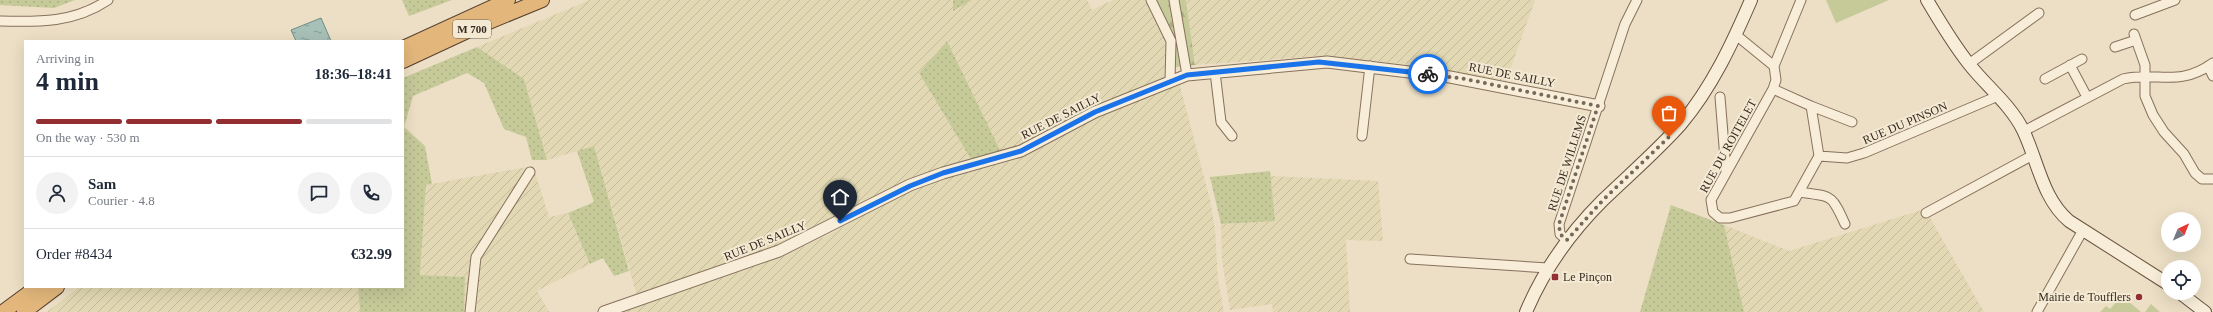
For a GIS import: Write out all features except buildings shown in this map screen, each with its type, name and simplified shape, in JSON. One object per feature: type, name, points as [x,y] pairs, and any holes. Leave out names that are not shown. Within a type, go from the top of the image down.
[{"type":"highway","name":"M 700","points":[[404,48],[508,0]]},
{"type":"highway","name":"M 700","points":[[404,61],[474,28],[542,0]]},
{"type":"highway","points":[[3,312],[37,288]]},
{"type":"highway","points":[[24,312],[56,288]]},
{"type":"main road","points":[[1526,312],[1548,268],[1567,240],[1594,209],[1669,137],[1689,113],[1714,77],[1736,36],[1751,0]]},
{"type":"main road","points":[[1927,0],[1969,64],[2011,111],[2024,131],[2055,206],[2065,217],[2083,230],[2161,280]]},
{"type":"main road","points":[[2189,300],[2205,312]]},
{"type":"street","points":[[0,21],[39,22],[59,20],[82,14],[108,0]]},
{"type":"street","points":[[1151,0],[1171,41],[1170,80]]},
{"type":"street","points":[[1174,0],[1187,75]]},
{"type":"street","name":"RUE DE WILLEMS","points":[[1567,240],[1560,234],[1559,224],[1625,24],[1637,0]]},
{"type":"street","name":"RUE DU ROITELET","points":[[1800,192],[1789,203],[1738,216],[1720,218],[1711,208],[1711,200],[1726,171],[1774,89],[1776,80],[1774,66],[1801,0]]},
{"type":"street","points":[[2135,15],[2175,0]]},
{"type":"street","points":[[1969,64],[2039,14]]},
{"type":"street","points":[[1736,36],[1774,66]]},
{"type":"street","points":[[2115,47],[2135,37],[2145,65],[2145,96],[2159,125],[2184,154],[2198,176],[2207,180],[2213,179]]},
{"type":"street","points":[[2044,79],[2082,59]]},
{"type":"street","name":"RUE DE SAILLY","points":[[604,312],[779,251],[904,188],[943,173],[1021,151],[1095,112],[1170,80],[1187,75],[1319,62],[1370,66],[1465,79],[1598,106]]},
{"type":"street","points":[[2024,131],[2123,79],[2146,77],[2176,78],[2196,72],[2211,64],[2213,76]]},
{"type":"street","points":[[2070,65],[2087,97]]},
{"type":"street","points":[[1362,136],[1370,66]]},
{"type":"street","points":[[1215,72],[1221,122],[1232,136]]},
{"type":"street","name":"RUE DU PINSON","points":[[1774,89],[1811,106],[1852,122]]},
{"type":"street","name":"RUE DU PINSON","points":[[1819,156],[1847,158],[1864,154],[1998,96]]},
{"type":"street","points":[[1720,97],[1726,171]]},
{"type":"street","points":[[1811,106],[1819,156],[1800,192],[1826,195],[1831,198],[1835,201],[1845,224]]},
{"type":"street","points":[[1926,213],[2033,155]]},
{"type":"street","points":[[470,312],[476,257],[530,172]]},
{"type":"street","points":[[2037,312],[2083,230]]},
{"type":"street","points":[[1410,259],[1548,268]]},
{"type":"shaded area","points":[[590,0],[953,0],[953,11],[972,0],[1087,0],[1092,10],[1113,0],[1147,0],[1162,31],[1167,50],[1166,73],[1161,80],[1025,144],[1001,152],[947,41],[919,73],[972,161],[774,248],[637,296],[594,146],[547,160],[524,79],[477,47]]},
{"type":"shaded area","points":[[1186,0],[1535,0],[1506,81],[1403,64],[1320,56],[1195,65]]},
{"type":"shaded area","points":[[1179,82],[1210,200],[1215,229],[1218,280],[1224,312],[617,312],[785,255],[832,233],[907,192],[952,176],[1014,160],[1096,115]]},
{"type":"shaded area","points":[[533,166],[549,217],[568,213],[590,264],[537,291],[549,312],[464,312],[465,277],[420,276],[426,185]]},
{"type":"shaded area","points":[[1270,176],[1378,181],[1383,241],[1346,240],[1350,312],[1273,312],[1272,304],[1230,310],[1222,260],[1221,224],[1275,221]]},
{"type":"shaded area","points":[[1925,209],[1984,312],[1744,312],[1724,225],[1789,251]]},
{"type":"shaded area","points":[[78,288],[358,288],[360,312],[47,312]]},
{"type":"green space","points":[[0,0],[75,0],[54,8],[0,5]]},
{"type":"green space","points":[[402,0],[452,0],[409,16]]},
{"type":"green space","points":[[953,0],[972,0],[953,11]]},
{"type":"green space","points":[[1155,0],[1186,0],[1195,65],[1176,67],[1174,39]]},
{"type":"green space","points":[[1826,0],[1889,0],[1836,23]]},
{"type":"green space","points":[[947,41],[1001,152],[972,161],[919,73]]},
{"type":"green space","points":[[477,47],[524,79],[547,160],[532,160],[526,137],[504,129],[484,83],[467,73],[413,96],[404,127],[404,78]]},
{"type":"green space","points":[[404,127],[425,146],[432,184],[426,185],[420,275],[465,277],[464,312],[360,312],[358,288],[404,288]]},
{"type":"green space","points":[[594,146],[629,271],[614,276],[603,258],[590,264],[568,213],[594,202],[577,151]]},
{"type":"green space","points":[[1270,171],[1275,221],[1221,224],[1210,177]]},
{"type":"green space","points":[[1671,205],[1724,225],[1744,312],[1640,312]]},
{"type":"green space","points":[[2122,296],[2141,312],[2100,312],[2106,306],[2110,309]]},
{"type":"green space","points":[[2151,304],[2160,312],[2145,312]]},
{"type":"water","points":[[321,18],[331,40],[296,40],[291,30]]},
{"type":"way so far","points":[[1428,74],[1465,79],[1598,106],[1559,224],[1560,234],[1567,240],[1603,200],[1669,137]]},
{"type":"place","name":"Le Pinçon","points":[[1555,277]]},
{"type":"place","name":"Mairie de Toufflers","points":[[2139,297]]},
{"type":"route","points":[[840,221],[893,193],[943,173],[1021,151],[1095,112],[1170,80],[1187,75],[1310,62],[1370,66],[1428,74]]}]
